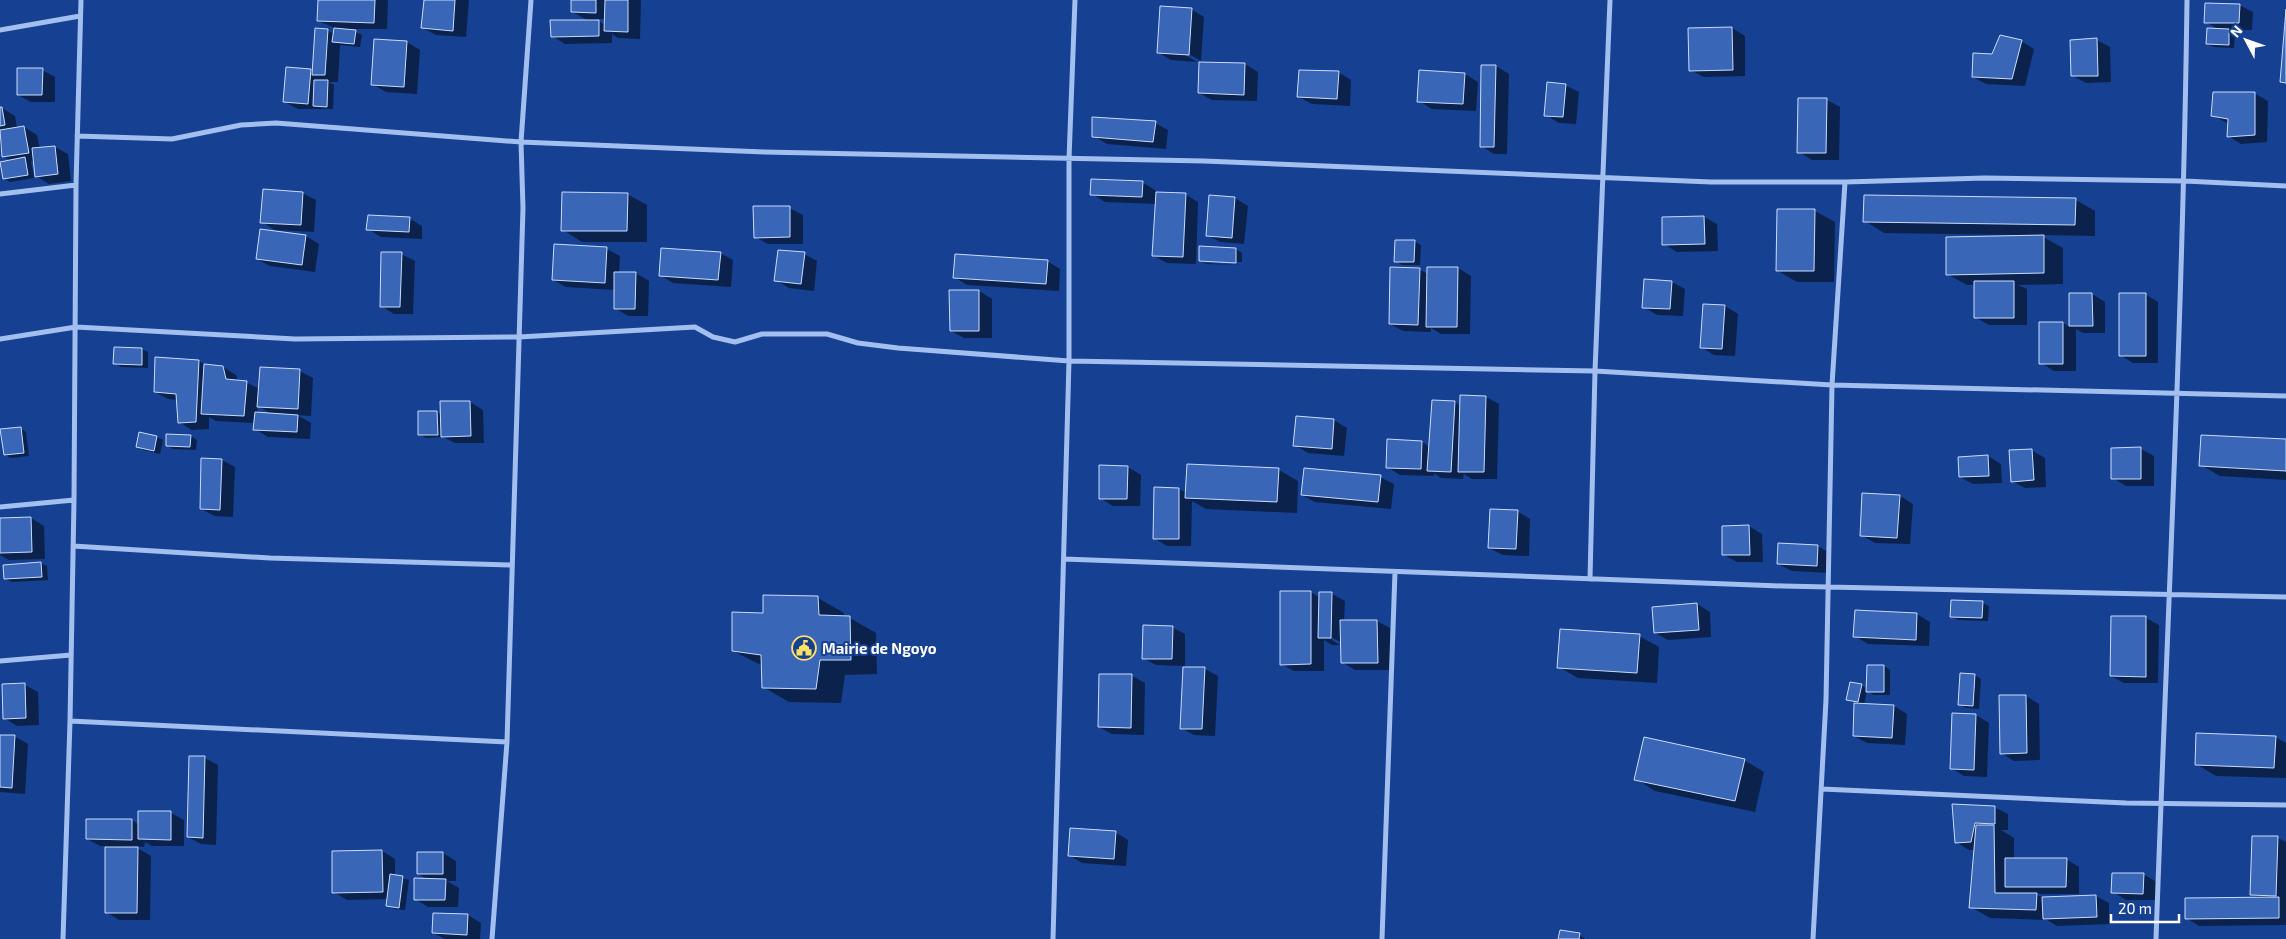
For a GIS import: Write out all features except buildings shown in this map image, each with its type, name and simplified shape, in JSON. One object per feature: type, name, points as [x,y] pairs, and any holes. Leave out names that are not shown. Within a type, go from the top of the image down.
[{"type":"street","points":[[63,939],[70,721],[74,500],[73,384],[76,327],[76,185],[81,0]]},
{"type":"street","points":[[492,939],[507,742],[523,208],[521,142],[531,0]]},
{"type":"street","points":[[1053,939],[1069,361],[1069,159],[1075,0]]},
{"type":"street","points":[[1590,579],[1595,371],[1610,0]]},
{"type":"street","points":[[2156,939],[2185,181],[2187,0]]},
{"type":"street","points":[[0,30],[80,16]]},
{"type":"street","points":[[77,136],[172,139],[240,125],[276,124],[521,142],[764,152],[1204,161],[1711,182],[1845,182],[1985,178],[2185,181],[2286,186]]},
{"type":"street","points":[[1813,939],[1822,789],[1829,587],[1832,385],[1845,182]]},
{"type":"street","points":[[0,194],[76,185]]},
{"type":"street","points":[[0,339],[76,327],[295,339],[519,338],[695,327],[713,337],[735,342],[762,334],[828,334],[858,343],[898,348],[1069,361],[1595,371],[1832,385],[2286,396]]},
{"type":"street","points":[[0,507],[74,500]]},
{"type":"street","points":[[73,546],[270,558],[512,565]]},
{"type":"street","points":[[1064,559],[1829,587],[2286,597]]},
{"type":"street","points":[[1382,939],[1395,572]]},
{"type":"street","points":[[0,661],[71,655]]},
{"type":"street","points":[[70,721],[507,742]]},
{"type":"street","points":[[1822,789],[2161,804],[2286,805]]},
{"type":"place","name":"Mairie de Ngoyo","points":[[804,648]]}]
